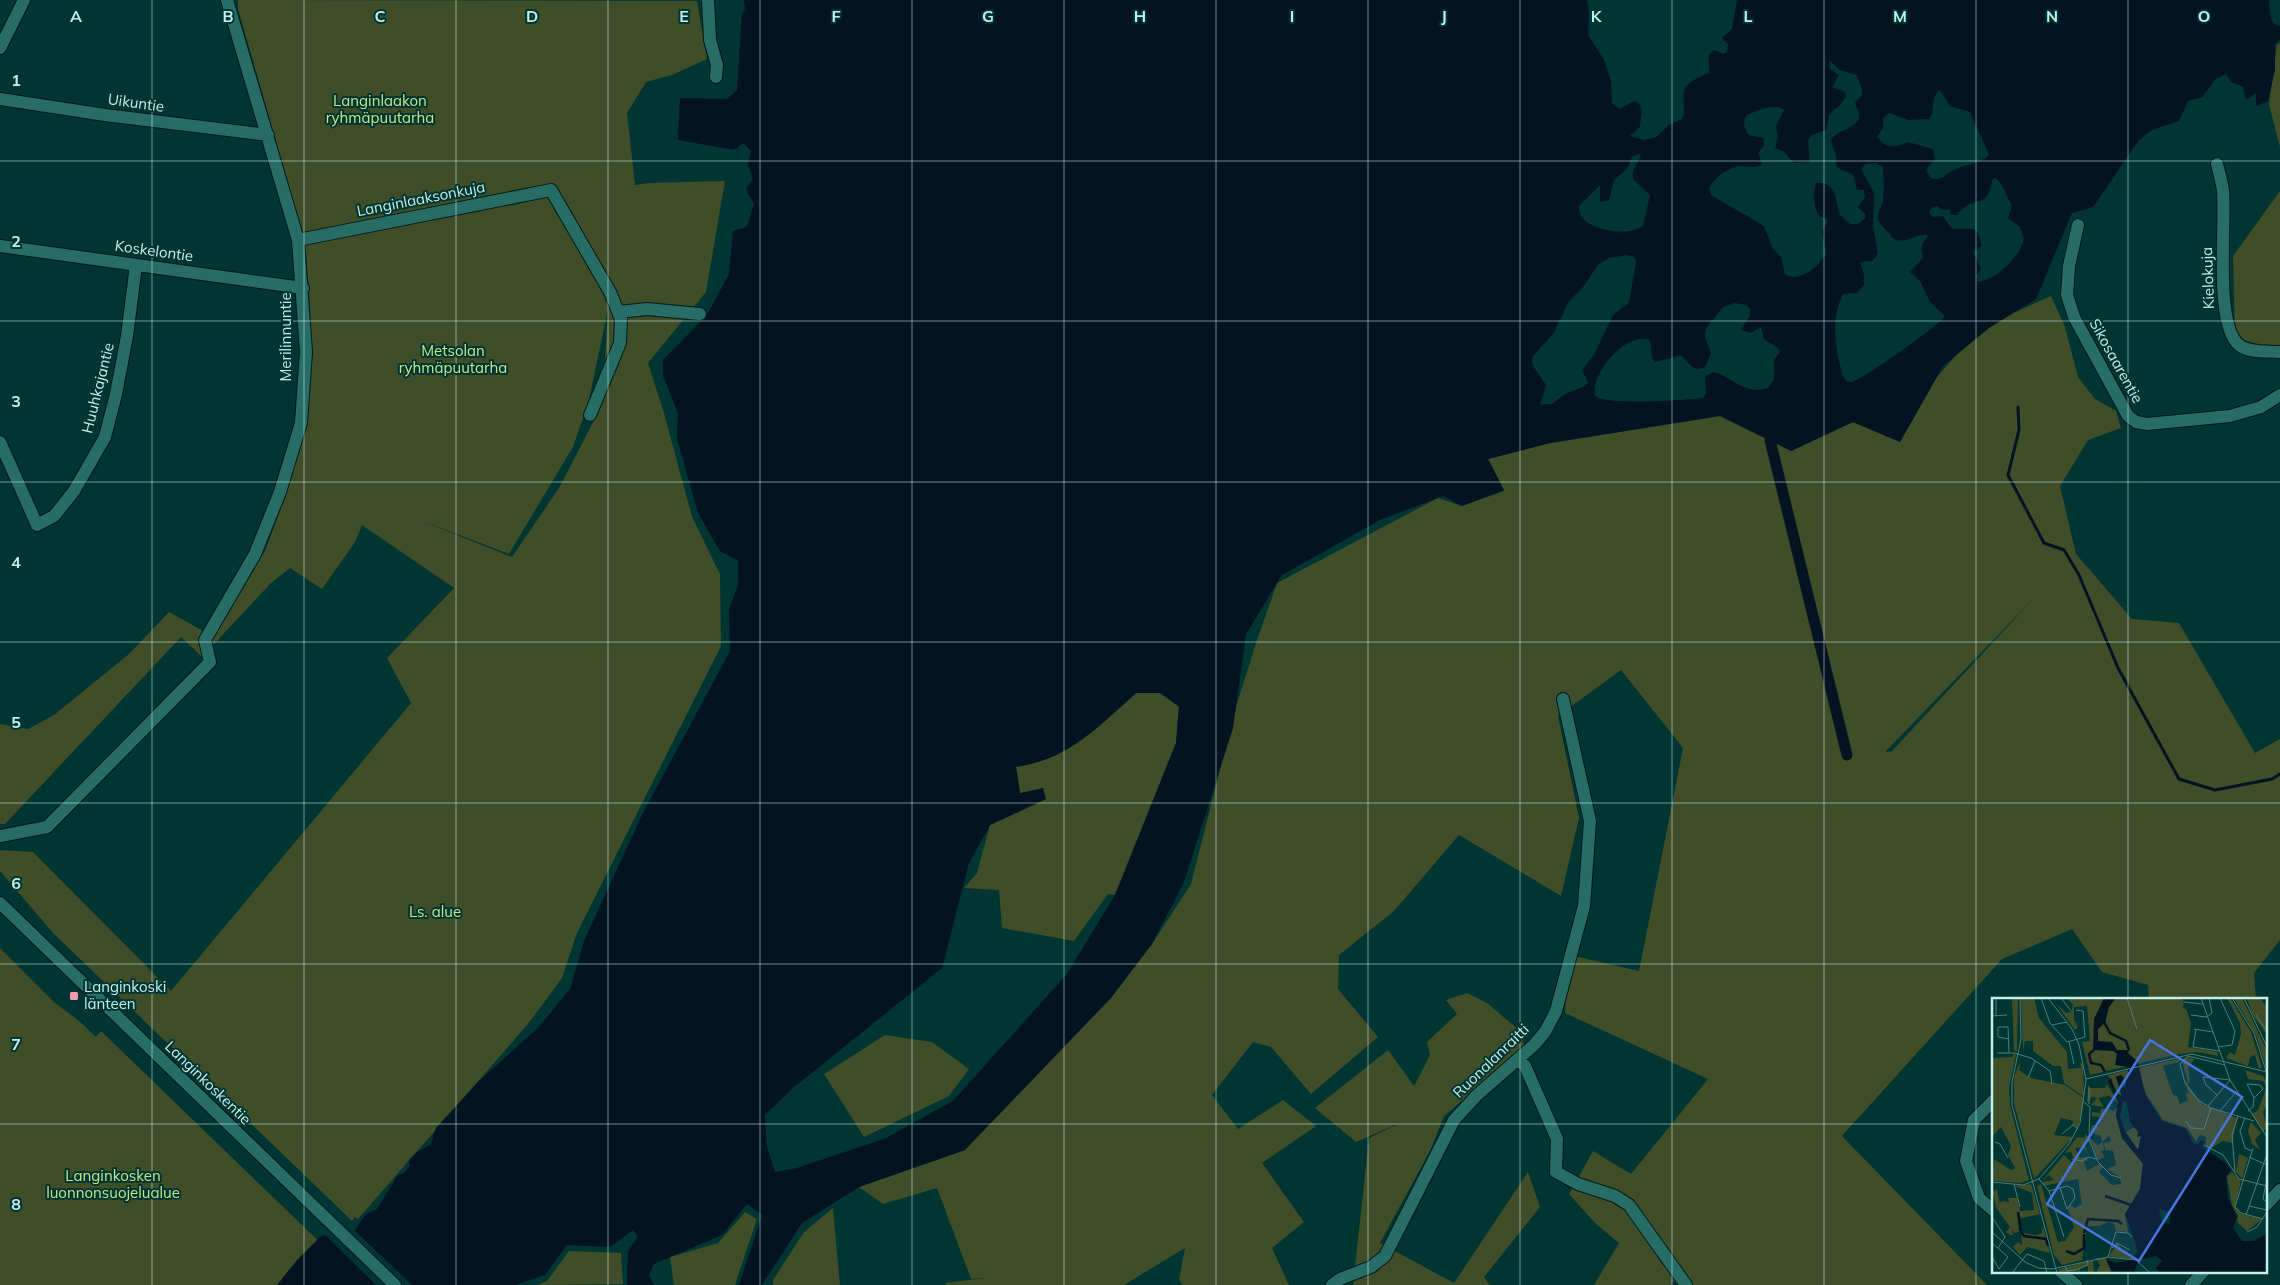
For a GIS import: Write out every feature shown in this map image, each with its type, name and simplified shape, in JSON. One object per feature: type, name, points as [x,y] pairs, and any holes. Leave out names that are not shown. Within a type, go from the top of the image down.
[{"type":"street","points":[[0,48],[24,0]]},
{"type":"street","name":"Merilinnuntie","points":[[0,836],[47,827],[210,662],[205,640],[255,554],[280,492],[301,424],[306,352],[303,288],[298,240],[227,0]]},
{"type":"street","points":[[708,0],[710,40],[717,65],[716,77]]},
{"type":"street","name":"Uikuntie","points":[[0,99],[105,115],[268,135]]},
{"type":"street","name":"Kielokuja","points":[[2217,164],[2223,190],[2224,304],[2232,337],[2241,346],[2254,350],[2280,352]]},
{"type":"street","name":"Langinlaaksonkuja","points":[[298,240],[551,190],[610,292],[619,312]]},
{"type":"street","name":"Sikosaarentie","points":[[2078,225],[2069,266],[2067,295],[2074,317],[2128,416],[2136,422],[2147,424],[2230,416],[2261,407],[2280,395]]},
{"type":"street","name":"Koskelontie","points":[[0,246],[303,288]]},
{"type":"street","name":"Huuhkajantie","points":[[0,442],[37,525],[54,516],[74,491],[105,437],[116,394],[127,336],[136,265]]},
{"type":"street","points":[[590,414],[620,343],[621,319],[619,312],[647,309],[700,314]]},
{"type":"street","name":"Ruonalanraitti","points":[[1332,1285],[1345,1276],[1371,1267],[1385,1256],[1454,1120],[1477,1095],[1519,1060],[1545,1032],[1556,1011],[1584,906],[1590,821],[1563,699]]},
{"type":"street","name":"Langinkoskentie","points":[[0,903],[395,1285]]},
{"type":"street","points":[[1519,1060],[1525,1066],[1558,1139],[1556,1172],[1578,1184],[1615,1196],[1629,1205],[1686,1285]]},
{"type":"street","points":[[1992,1102],[1974,1120],[1966,1161],[1980,1198],[1992,1209]]},
{"type":"street","points":[[2268,1202],[2280,1190]]},
{"type":"street","points":[[2061,1272],[2076,1285]]},
{"type":"street","points":[[2191,1285],[2203,1272]]},
{"type":"green space","points":[[238,0],[697,1],[707,59],[672,75],[646,82],[627,113],[635,185],[725,181],[706,292],[648,363],[664,413],[692,517],[720,574],[721,646],[577,933],[562,978],[528,1024],[358,1219],[355,1217],[352,1221],[54,934],[0,871],[0,850],[33,852],[171,991],[411,703],[387,658],[454,588],[362,525],[355,542],[322,589],[290,568],[271,583],[202,657],[181,637],[5,824],[0,824],[0,724],[28,729],[54,715],[129,654],[169,612],[214,637],[265,551],[286,495],[306,425],[311,354],[309,289],[303,235],[238,9]],"holes":[[[608,310],[602,405],[559,488],[512,557],[417,519],[509,554],[573,447],[588,404]]]},
{"type":"green space","points":[[2280,43],[2280,147],[2269,104],[2277,45]]},
{"type":"green space","points":[[2280,191],[2280,348],[2266,347],[2235,337],[2233,256]]},
{"type":"green space","points":[[2051,296],[2065,327],[2078,377],[2095,399],[2116,411],[2121,428],[2088,440],[2060,486],[2076,554],[2132,619],[2179,623],[2255,753],[2280,739],[2280,940],[2254,973],[2256,998],[2149,998],[2148,985],[2102,972],[2072,929],[2002,959],[1842,1136],[1987,1285],[1679,1285],[1673,1281],[1671,1285],[1594,1285],[1619,1243],[1595,1223],[1569,1194],[1593,1151],[1631,1174],[1708,1079],[1565,1013],[1570,955],[1639,971],[1683,748],[1621,670],[1558,716],[1579,818],[1561,896],[1459,835],[1394,911],[1339,955],[1338,989],[1378,1037],[1311,1094],[1271,1047],[1253,1042],[1212,1095],[1238,1129],[1283,1100],[1316,1126],[1262,1163],[1304,1222],[1272,1248],[1289,1285],[1183,1285],[1179,1280],[1185,1248],[1124,1285],[946,1285],[945,1283],[986,1278],[971,1279],[937,1188],[883,1204],[859,1187],[965,1150],[1152,944],[1191,884],[1235,710],[1277,583],[1438,498],[1462,506],[1504,491],[1488,459],[1550,443],[1720,416],[1791,451],[1853,422],[1900,442],[1937,377],[1980,328]],"holes":[[[2034,598],[1892,751],[1886,751]]]},
{"type":"green space","points":[[1136,693],[1160,693],[1179,707],[1176,743],[1115,895],[1108,894],[1074,941],[1002,928],[999,890],[964,888],[977,873],[990,825],[1046,799],[1020,793],[1016,767],[1052,757],[1082,740]]},
{"type":"green space","name":"Langinkosken luonnonsuojelualue","points":[[0,948],[55,1003],[78,1020],[96,1037],[101,1031],[364,1285],[0,1285]]},
{"type":"green space","points":[[1467,993],[1487,1003],[1519,1030],[1525,1048],[1444,1116],[1430,1151],[1380,1243],[1454,1283],[1528,1172],[1540,1207],[1484,1277],[1490,1285],[1353,1285],[1369,1138],[1404,1121],[1356,1142],[1315,1108],[1388,1050],[1414,1086],[1430,1055],[1427,1042],[1457,1014],[1446,1000]]},
{"type":"green space","points":[[885,1035],[932,1042],[969,1069],[949,1096],[864,1137],[824,1074]]},
{"type":"green space","points":[[833,1208],[840,1285],[773,1285],[773,1280],[804,1232]]},
{"type":"green space","points":[[745,1212],[757,1219],[735,1285],[674,1285],[670,1257],[718,1243]]},
{"type":"green space","points":[[569,1251],[621,1253],[623,1284],[537,1285],[547,1281]]},
{"type":"water","points":[[744,0],[1587,0],[1589,13],[1588,35],[1604,60],[1611,82],[1612,103],[1619,109],[1635,101],[1638,103],[1642,112],[1640,127],[1630,136],[1644,140],[1656,137],[1669,125],[1682,119],[1684,114],[1684,94],[1687,86],[1695,79],[1709,73],[1709,57],[1712,52],[1715,50],[1723,54],[1727,52],[1728,45],[1722,38],[1732,29],[1737,0],[2269,0],[2271,19],[2274,24],[2280,26],[2280,39],[2275,44],[2275,70],[2268,101],[2256,106],[2256,93],[2246,100],[2243,87],[2231,82],[2226,74],[2216,79],[2202,97],[2188,101],[2179,121],[2152,130],[2139,140],[2093,207],[2072,213],[2036,299],[1989,328],[1943,366],[1900,442],[1853,422],[1791,451],[1720,416],[1550,443],[1488,459],[1504,490],[1462,506],[1443,496],[1380,520],[1282,575],[1246,634],[1233,728],[1184,882],[1152,944],[1111,998],[965,1150],[859,1187],[802,1223],[762,1285],[739,1285],[762,1215],[747,1204],[722,1235],[654,1264],[649,1275],[654,1285],[627,1285],[628,1251],[638,1237],[633,1230],[610,1247],[567,1245],[545,1275],[516,1285],[277,1285],[297,1260],[321,1236],[355,1230],[366,1214],[377,1209],[398,1175],[404,1173],[410,1166],[409,1160],[416,1153],[431,1144],[436,1128],[477,1083],[539,1027],[570,989],[584,941],[643,813],[730,651],[729,609],[738,585],[738,561],[720,551],[698,513],[677,438],[678,413],[663,376],[663,360],[707,315],[729,274],[733,231],[747,227],[754,204],[746,189],[753,179],[748,165],[751,151],[743,143],[734,150],[678,140],[680,98],[727,99],[737,90],[742,13],[745,10]],"holes":[[[1829,60],[1840,70],[1857,75],[1862,89],[1862,95],[1855,103],[1859,114],[1858,120],[1831,141],[1836,155],[1836,166],[1852,174],[1857,190],[1864,190],[1865,197],[1858,207],[1865,214],[1865,218],[1858,224],[1850,224],[1839,214],[1836,198],[1831,188],[1822,183],[1816,183],[1814,195],[1816,209],[1820,216],[1828,220],[1822,232],[1826,254],[1819,264],[1808,272],[1796,277],[1790,277],[1785,274],[1781,257],[1772,247],[1764,226],[1711,195],[1709,189],[1714,181],[1727,170],[1742,166],[1755,167],[1762,164],[1758,153],[1764,145],[1764,140],[1763,138],[1749,135],[1744,122],[1747,115],[1766,108],[1775,107],[1784,110],[1776,126],[1778,138],[1775,148],[1784,152],[1794,163],[1810,162],[1808,140],[1812,135],[1826,130],[1829,115],[1841,104],[1846,96],[1845,92],[1832,87],[1839,75],[1830,69]],[[1940,90],[1950,106],[1970,112],[1989,155],[1980,161],[1954,170],[1942,178],[1936,179],[1930,177],[1926,170],[1935,159],[1933,149],[1908,142],[1891,146],[1884,144],[1877,137],[1883,128],[1883,118],[1890,113],[1908,120],[1929,119],[1935,97]],[[1641,154],[1634,169],[1633,179],[1650,195],[1643,226],[1636,230],[1615,231],[1604,230],[1586,221],[1580,214],[1579,206],[1600,185],[1600,202],[1609,200],[1614,180],[1627,169],[1632,157]],[[1876,163],[1883,167],[1883,200],[1878,218],[1892,237],[1901,241],[1920,235],[1928,235],[1921,247],[1923,258],[1910,272],[1920,281],[1930,302],[1945,316],[1930,330],[1900,352],[1858,379],[1849,382],[1843,376],[1835,338],[1839,302],[1843,294],[1857,293],[1864,285],[1864,275],[1860,262],[1872,261],[1878,254],[1873,225],[1874,193],[1861,169],[1866,164]],[[1995,178],[2001,184],[2012,205],[2008,218],[2020,227],[2024,239],[2018,253],[2006,266],[1992,277],[1978,282],[1976,276],[1981,269],[1973,252],[1982,246],[1977,232],[1973,229],[1952,229],[1943,216],[1933,217],[1929,213],[1931,208],[1937,206],[1942,210],[1950,209],[1951,215],[1957,215],[1963,208],[1987,196],[1992,180]],[[1627,255],[1634,257],[1636,262],[1629,303],[1613,315],[1594,355],[1582,370],[1588,383],[1565,394],[1552,404],[1540,405],[1546,385],[1533,366],[1533,356],[1553,334],[1569,301],[1583,287],[1598,265],[1609,258]],[[1735,303],[1746,305],[1750,309],[1750,316],[1741,330],[1750,333],[1761,327],[1764,339],[1779,349],[1780,352],[1774,360],[1774,379],[1768,388],[1759,390],[1745,388],[1713,372],[1705,377],[1706,393],[1703,398],[1630,402],[1603,399],[1595,396],[1598,377],[1612,356],[1631,342],[1641,339],[1650,340],[1652,358],[1655,362],[1681,355],[1694,368],[1705,367],[1711,353],[1705,337],[1706,328],[1723,307]],[[1136,693],[1160,693],[1179,706],[1176,743],[1115,895],[1067,974],[953,1101],[884,1139],[797,1168],[775,1172],[767,1147],[765,1115],[793,1088],[942,968],[969,863],[990,825],[1046,799],[1043,788],[1020,793],[1016,767],[1052,757],[1082,740]]]},
{"type":"pier","points":[[352,1228],[412,1285],[376,1285],[323,1233]]},
{"type":"waterway","points":[[2018,407],[2019,430],[2008,475],[2044,543],[2064,550],[2079,575],[2118,668],[2179,779],[2215,790],[2272,779],[2280,774]]},
{"type":"waterway","points":[[1770,440],[1847,755]]},
{"type":"place","name":"Langinkoski länteen","points":[[74,996]]},
{"type":"park label","name":"Langinlaakon ryhmäpuutarha","points":[[380,110]]},
{"type":"park label","name":"Metsolan ryhmäpuutarha","points":[[453,360]]},
{"type":"park label","name":"Ls. alue","points":[[435,912]]}]
